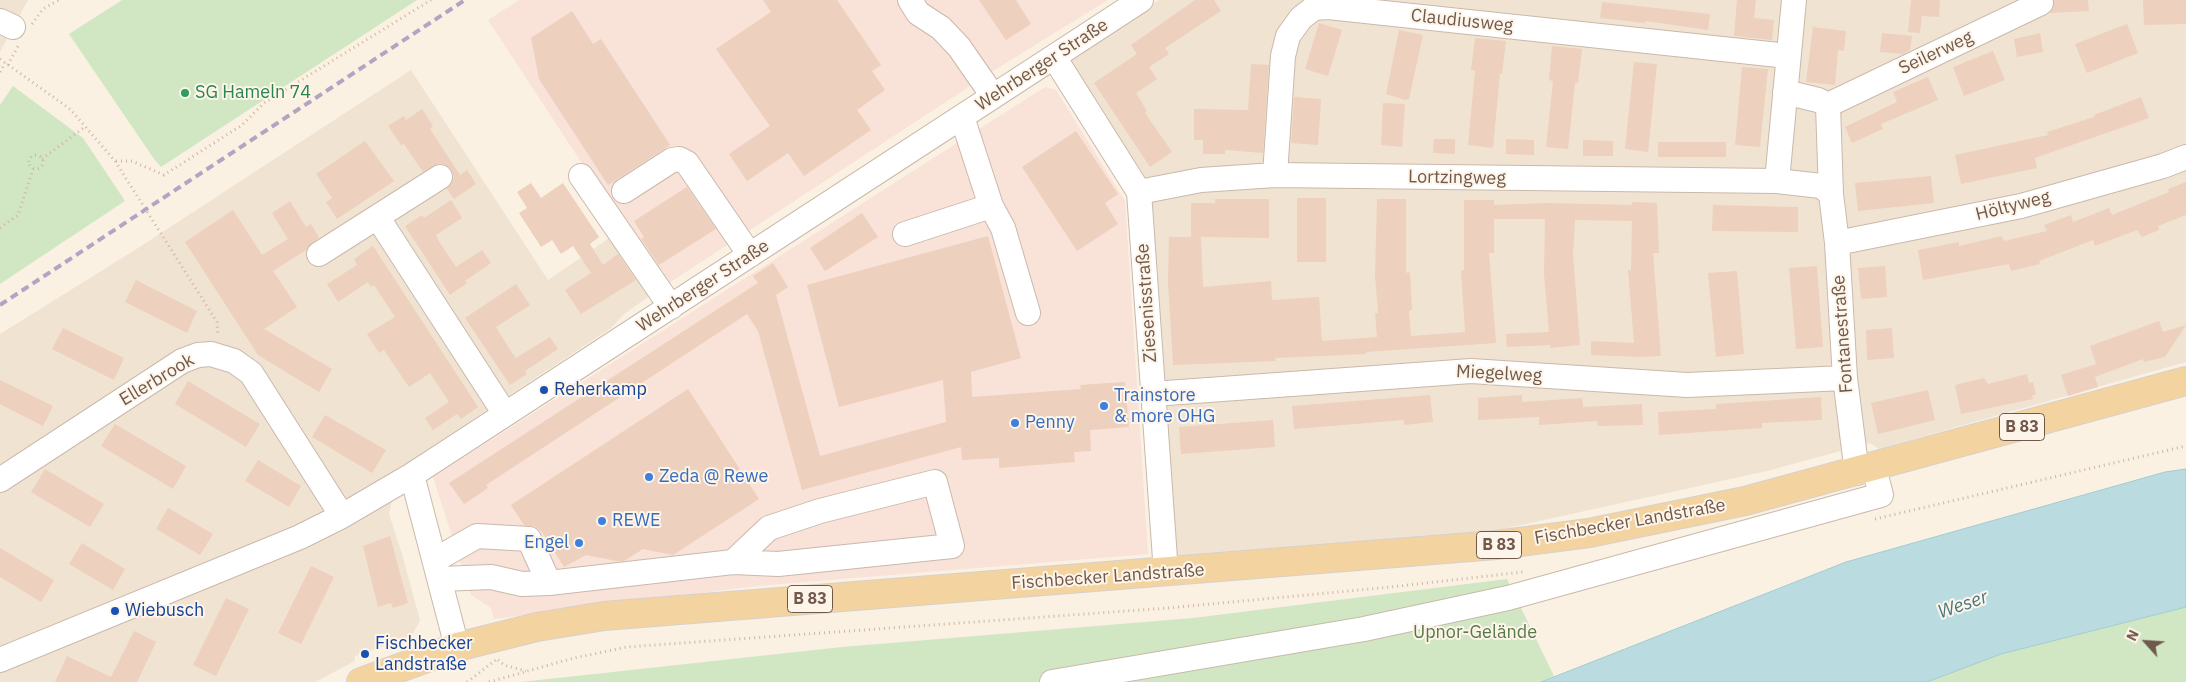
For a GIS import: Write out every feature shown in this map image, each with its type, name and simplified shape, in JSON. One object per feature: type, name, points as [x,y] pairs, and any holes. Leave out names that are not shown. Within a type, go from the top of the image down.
[{"type":"main road","name":"B 83","points":[[1866,470],[2186,381]]},
{"type":"main road","name":"Fischbecker Landstraße","points":[[360,682],[456,647],[537,627],[614,615],[1166,573],[1496,545],[1588,533],[1745,501],[1866,470]]},
{"type":"street","points":[[910,0],[918,13],[941,28],[959,47],[993,96]]},
{"type":"street","points":[[1794,0],[1777,181],[1821,186],[1831,194]]},
{"type":"street","name":"Seilerweg","points":[[1828,105],[2041,4],[2040,0]]},
{"type":"street","name":"Wehrberger Straße","points":[[412,475],[1054,57],[1130,3]]},
{"type":"street","name":"Claudiusweg","points":[[1275,175],[1283,56],[1288,36],[1301,18],[1314,8],[1328,7],[1788,56]]},
{"type":"street","name":"Ziesenisstraße","points":[[1054,57],[1139,192],[1166,573]]},
{"type":"street","points":[[1785,92],[1818,100],[1828,105]]},
{"type":"street","name":"Fontanestraße","points":[[1052,682],[1364,629],[1508,598],[1882,495],[1866,470],[1845,378],[1837,243],[1831,194],[1828,105]]},
{"type":"street","points":[[962,117],[991,206],[1003,228],[1028,313]]},
{"type":"street","name":"Höltyweg","points":[[1837,243],[2021,206],[2163,166],[2186,157]]},
{"type":"street","points":[[624,191],[672,160],[679,159],[687,163],[750,255]]},
{"type":"street","name":"Lortzingweg","points":[[1139,192],[1201,180],[1275,175],[1777,181]]},
{"type":"street","points":[[581,176],[671,307]]},
{"type":"street","points":[[319,254],[440,177]]},
{"type":"street","points":[[905,234],[991,206]]},
{"type":"street","points":[[378,218],[505,414]]},
{"type":"street","name":"Ellerbrook","points":[[0,480],[182,361],[198,354],[211,354],[234,361],[251,373],[342,516]]},
{"type":"street","name":"Miegelweg","points":[[1153,394],[1471,371],[1687,385],[1845,378]]},
{"type":"street","points":[[0,660],[300,537],[342,516],[412,475],[438,569],[456,647]]},
{"type":"street","points":[[438,569],[492,577],[522,584],[549,583],[733,562],[778,564],[952,546],[935,482],[820,510],[769,528],[733,562]]},
{"type":"street","points":[[438,569],[477,536],[529,539],[549,583]]},
{"type":"path","points":[[115,161],[132,161],[164,175],[242,126],[264,103],[431,0]]},
{"type":"path","points":[[0,59],[70,110],[115,161],[217,322],[218,336],[211,354]]},
{"type":"path","points":[[0,72],[5,63]]},
{"type":"path","points":[[42,159],[86,126]]},
{"type":"path","points":[[33,169],[29,165],[30,158],[36,155],[42,159]]},
{"type":"path","points":[[33,169],[42,166],[42,159]]},
{"type":"path","points":[[0,228],[18,215],[33,169]]},
{"type":"path","points":[[1865,521],[2186,446]]},
{"type":"path","points":[[489,682],[627,647],[1168,608],[1391,587],[1530,571]]},
{"type":"path","points":[[497,659],[504,665],[528,671]]},
{"type":"shaded area","points":[[0,0],[28,0],[0,52]]},
{"type":"shaded area","points":[[519,0],[1108,0],[993,71],[663,287],[488,20]]},
{"type":"shaded area","points":[[1159,0],[2186,0],[2186,362],[1879,449],[1870,443],[1767,471],[1494,531],[1175,557],[1148,181],[1067,60]]},
{"type":"shaded area","points":[[411,70],[548,280],[624,228],[652,294],[623,315],[611,328],[399,468],[389,514],[420,620],[412,636],[355,656],[355,661],[315,682],[0,682],[0,334],[138,248]]},
{"type":"shaded area","points":[[1045,87],[1056,90],[1125,201],[1148,554],[757,586],[494,619],[491,608],[471,595],[433,477]]},
{"type":"green space","name":"SG Hameln 74","points":[[122,0],[417,0],[161,167],[69,34]]},
{"type":"green space","points":[[13,86],[83,138],[125,201],[0,284],[0,105]]},
{"type":"green space","name":"Upnor-Gelände","points":[[1507,579],[1554,676],[1541,682],[521,682],[842,647],[1193,618]]},
{"type":"green space","points":[[2186,607],[2186,682],[1927,682],[2001,654]]},
{"type":"water","name":"Weser","points":[[2186,469],[2186,607],[2001,654],[1927,682],[1541,682],[1846,562],[2165,472]]},
{"type":"building","points":[[763,0],[837,0],[881,65],[872,71],[885,90],[857,110],[871,130],[804,176],[788,153],[747,181],[729,154],[770,126],[716,49],[771,12]]},
{"type":"building","points":[[979,0],[1016,0],[1031,24],[1006,40]]},
{"type":"building","points":[[1195,0],[1214,0],[1221,11],[1165,48],[1169,54],[1149,67],[1157,79],[1136,93],[1147,111],[1145,113],[1172,152],[1150,167],[1094,83],[1137,54],[1131,45]]},
{"type":"building","points":[[1737,0],[1756,0],[1754,18],[1774,20],[1772,40],[1734,36]]},
{"type":"building","points":[[1911,0],[1940,0],[1939,17],[1922,16],[1920,33],[1908,32]]},
{"type":"building","points":[[2054,0],[2088,0],[2089,11],[2050,13],[2054,6]]},
{"type":"building","points":[[2143,0],[2186,0],[2186,24],[2144,25]]},
{"type":"building","points":[[1602,2],[1710,14],[1708,30],[1645,21],[1645,23],[1600,18]]},
{"type":"building","points":[[572,11],[593,44],[601,39],[670,145],[608,185],[539,79],[531,38]]},
{"type":"building","points":[[1319,23],[1342,30],[1328,76],[1305,69]]},
{"type":"building","points":[[2127,24],[2138,53],[2087,73],[2075,44]]},
{"type":"building","points":[[1813,27],[1846,31],[1844,51],[1838,50],[1835,85],[1806,82]]},
{"type":"building","points":[[1399,30],[1423,35],[1409,99],[1405,100],[1386,94]]},
{"type":"building","points":[[1882,33],[1912,36],[1910,50],[1903,54],[1880,52]]},
{"type":"building","points":[[2040,33],[2043,52],[2017,57],[2014,39]]},
{"type":"building","points":[[1475,38],[1506,41],[1502,74],[1500,73],[1493,148],[1468,145],[1475,71],[1471,70]]},
{"type":"building","points":[[1552,46],[1582,49],[1578,83],[1575,83],[1568,149],[1546,147],[1553,81],[1549,80]]},
{"type":"building","points":[[1993,51],[2005,80],[1964,96],[1953,67]]},
{"type":"building","points":[[1634,62],[1657,64],[1648,152],[1625,149]]},
{"type":"building","points":[[1251,64],[1269,65],[1263,153],[1225,150],[1225,154],[1203,154],[1203,140],[1194,140],[1194,109],[1248,110]]},
{"type":"building","points":[[1742,67],[1768,69],[1760,147],[1735,145]]},
{"type":"building","points":[[1928,77],[1938,100],[1881,124],[1883,129],[1852,143],[1845,127],[1897,102],[1893,92]]},
{"type":"building","points":[[1294,97],[1321,99],[1318,145],[1291,143]]},
{"type":"building","points":[[2141,97],[2149,118],[2035,158],[2037,168],[1961,184],[1955,155],[2048,135],[2047,132],[2094,117],[2094,115]]},
{"type":"building","points":[[1383,103],[1405,104],[1402,147],[1381,145]]},
{"type":"building","points":[[422,109],[433,126],[430,129],[460,175],[467,170],[476,184],[454,199],[447,189],[454,177],[451,169],[439,163],[423,172],[404,144],[401,145],[388,126],[404,116],[406,120]]},
{"type":"building","points":[[1076,131],[1118,194],[1105,203],[1118,224],[1077,251],[1022,167]]},
{"type":"building","points":[[1434,139],[1455,139],[1455,154],[1433,153]]},
{"type":"building","points":[[1506,139],[1534,140],[1534,155],[1506,154]]},
{"type":"building","points":[[1583,140],[1613,141],[1613,156],[1583,156]]},
{"type":"building","points":[[365,141],[394,181],[337,219],[326,202],[332,198],[316,174]]},
{"type":"building","points":[[1658,142],[1726,142],[1726,157],[1658,157]]},
{"type":"building","points":[[1931,176],[1934,203],[1858,211],[1855,183]]},
{"type":"building","points":[[2186,182],[2186,215],[2158,226],[2159,230],[2142,237],[2137,230],[2095,246],[2093,240],[2039,261],[2040,264],[2011,271],[2009,264],[1923,280],[1918,250],[1959,242],[1959,246],[2002,236],[2004,241],[2047,231],[2044,225],[2071,215],[2073,222],[2109,208],[2112,215],[2169,192],[2168,189]]},
{"type":"building","points":[[531,183],[541,198],[563,183],[599,237],[590,244],[603,265],[618,254],[636,280],[581,314],[565,290],[591,273],[573,246],[561,254],[552,240],[541,247],[519,213],[527,208],[517,192]]},
{"type":"building","points":[[687,187],[716,229],[659,265],[641,239],[644,237],[634,221]]},
{"type":"building","points":[[1297,198],[1326,198],[1326,262],[1297,262]]},
{"type":"building","points":[[1215,199],[1269,199],[1269,238],[1201,237],[1203,287],[1271,281],[1272,300],[1319,297],[1322,341],[1377,337],[1375,313],[1378,313],[1375,275],[1377,199],[1406,199],[1406,273],[1410,272],[1412,310],[1409,311],[1411,336],[1465,332],[1461,270],[1464,270],[1464,200],[1494,200],[1494,205],[1546,203],[1632,205],[1632,202],[1657,203],[1659,253],[1653,253],[1661,356],[1591,355],[1591,341],[1634,343],[1628,270],[1631,270],[1632,221],[1575,220],[1573,254],[1580,345],[1550,348],[1550,345],[1507,347],[1506,334],[1549,332],[1544,274],[1545,219],[1494,219],[1494,253],[1489,253],[1496,343],[1366,352],[1366,354],[1275,358],[1276,361],[1173,365],[1168,282],[1169,237],[1191,237],[1191,203],[1215,203]]},
{"type":"building","points":[[451,200],[462,218],[436,235],[438,240],[456,267],[482,250],[491,263],[465,281],[467,283],[450,295],[405,226],[422,215],[424,218]]},
{"type":"building","points":[[290,201],[306,227],[311,224],[319,237],[306,250],[273,271],[297,307],[264,329],[332,369],[319,392],[258,355],[185,242],[233,210],[262,255],[288,239],[272,213]]},
{"type":"building","points":[[1713,205],[1798,207],[1798,232],[1712,231]]},
{"type":"building","points":[[862,213],[878,237],[825,271],[810,248]]},
{"type":"building","points":[[988,236],[1021,358],[971,372],[972,397],[1081,389],[1080,385],[1125,382],[1129,427],[1090,430],[1091,451],[1074,452],[1075,462],[999,468],[999,458],[962,460],[961,447],[802,490],[758,331],[747,314],[486,485],[488,488],[464,504],[449,483],[758,283],[753,276],[773,263],[788,287],[776,295],[820,456],[946,422],[943,380],[839,407],[807,285]]},
{"type":"building","points":[[373,246],[478,407],[461,419],[457,414],[433,430],[425,418],[449,402],[430,373],[409,387],[384,350],[379,353],[367,334],[395,317],[374,285],[371,287],[368,282],[338,302],[327,284],[357,265],[354,259]]},
{"type":"building","points":[[1817,266],[1823,347],[1796,349],[1789,268]]},
{"type":"building","points":[[1885,266],[1887,297],[1861,299],[1858,268]]},
{"type":"building","points":[[1737,271],[1744,354],[1716,357],[1708,273]]},
{"type":"building","points":[[136,280],[197,311],[187,333],[125,302]]},
{"type":"building","points":[[516,284],[530,305],[496,327],[510,350],[516,358],[550,337],[558,349],[525,371],[527,374],[510,385],[465,318]]},
{"type":"building","points":[[2159,321],[2163,332],[2186,325],[2165,357],[2144,362],[2143,359],[2095,377],[2098,387],[2068,396],[2061,375],[2096,364],[2090,346]]},
{"type":"building","points":[[63,328],[124,358],[114,380],[52,349]]},
{"type":"building","points":[[1892,328],[1894,358],[1867,360],[1866,330]]},
{"type":"building","points":[[2027,374],[2029,383],[2033,382],[2036,394],[2032,396],[2033,399],[1961,414],[1955,385],[1984,378],[1988,384]]},
{"type":"building","points":[[0,380],[53,406],[43,426],[0,404]]},
{"type":"building","points":[[188,381],[260,424],[246,447],[175,404]]},
{"type":"building","points":[[688,389],[759,499],[673,555],[643,549],[624,561],[617,561],[586,555],[564,567],[542,532],[536,527],[524,525],[511,505]]},
{"type":"building","points":[[1928,390],[1935,420],[1878,434],[1871,403]]},
{"type":"building","points":[[1430,395],[1433,422],[1404,425],[1404,420],[1294,429],[1292,406]]},
{"type":"building","points":[[1522,395],[1522,402],[1582,398],[1583,407],[1642,404],[1643,425],[1598,426],[1597,421],[1539,425],[1539,417],[1478,420],[1478,398]]},
{"type":"building","points":[[1821,397],[1822,420],[1762,423],[1762,428],[1659,435],[1658,412],[1716,409],[1716,404]]},
{"type":"building","points":[[325,415],[386,450],[372,473],[312,437]]},
{"type":"building","points":[[1273,420],[1275,447],[1181,454],[1179,427]]},
{"type":"building","points":[[115,424],[186,466],[173,489],[101,446]]},
{"type":"building","points":[[258,460],[301,486],[289,507],[245,481]]},
{"type":"building","points":[[45,469],[104,504],[90,527],[31,492]]},
{"type":"building","points":[[168,508],[213,534],[200,555],[156,529]]},
{"type":"building","points":[[390,536],[408,603],[393,608],[391,603],[378,607],[363,546]]},
{"type":"building","points":[[82,543],[125,569],[113,590],[69,564]]},
{"type":"building","points":[[0,548],[54,580],[41,602],[0,577]]},
{"type":"building","points":[[311,566],[334,577],[301,644],[278,633]]},
{"type":"building","points":[[226,598],[249,609],[216,676],[193,665]]},
{"type":"building","points":[[134,631],[156,642],[137,682],[55,682],[67,656],[111,677]]},
{"type":"railway","points":[[0,305],[465,0]]},
{"type":"place","name":"SG Hameln 74","points":[[185,93]]},
{"type":"place","name":"Reherkamp","points":[[544,390]]},
{"type":"place","name":"Trainstore & more OHG","points":[[1104,406]]},
{"type":"place","name":"Penny","points":[[1015,423]]},
{"type":"place","name":"Zeda @ Rewe","points":[[649,477]]},
{"type":"place","name":"REWE","points":[[602,521]]},
{"type":"place","name":"Engel","points":[[579,543]]},
{"type":"place","name":"Wiebusch","points":[[115,611]]},
{"type":"place","name":"Fischbecker Landstraße","points":[[365,654]]}]
